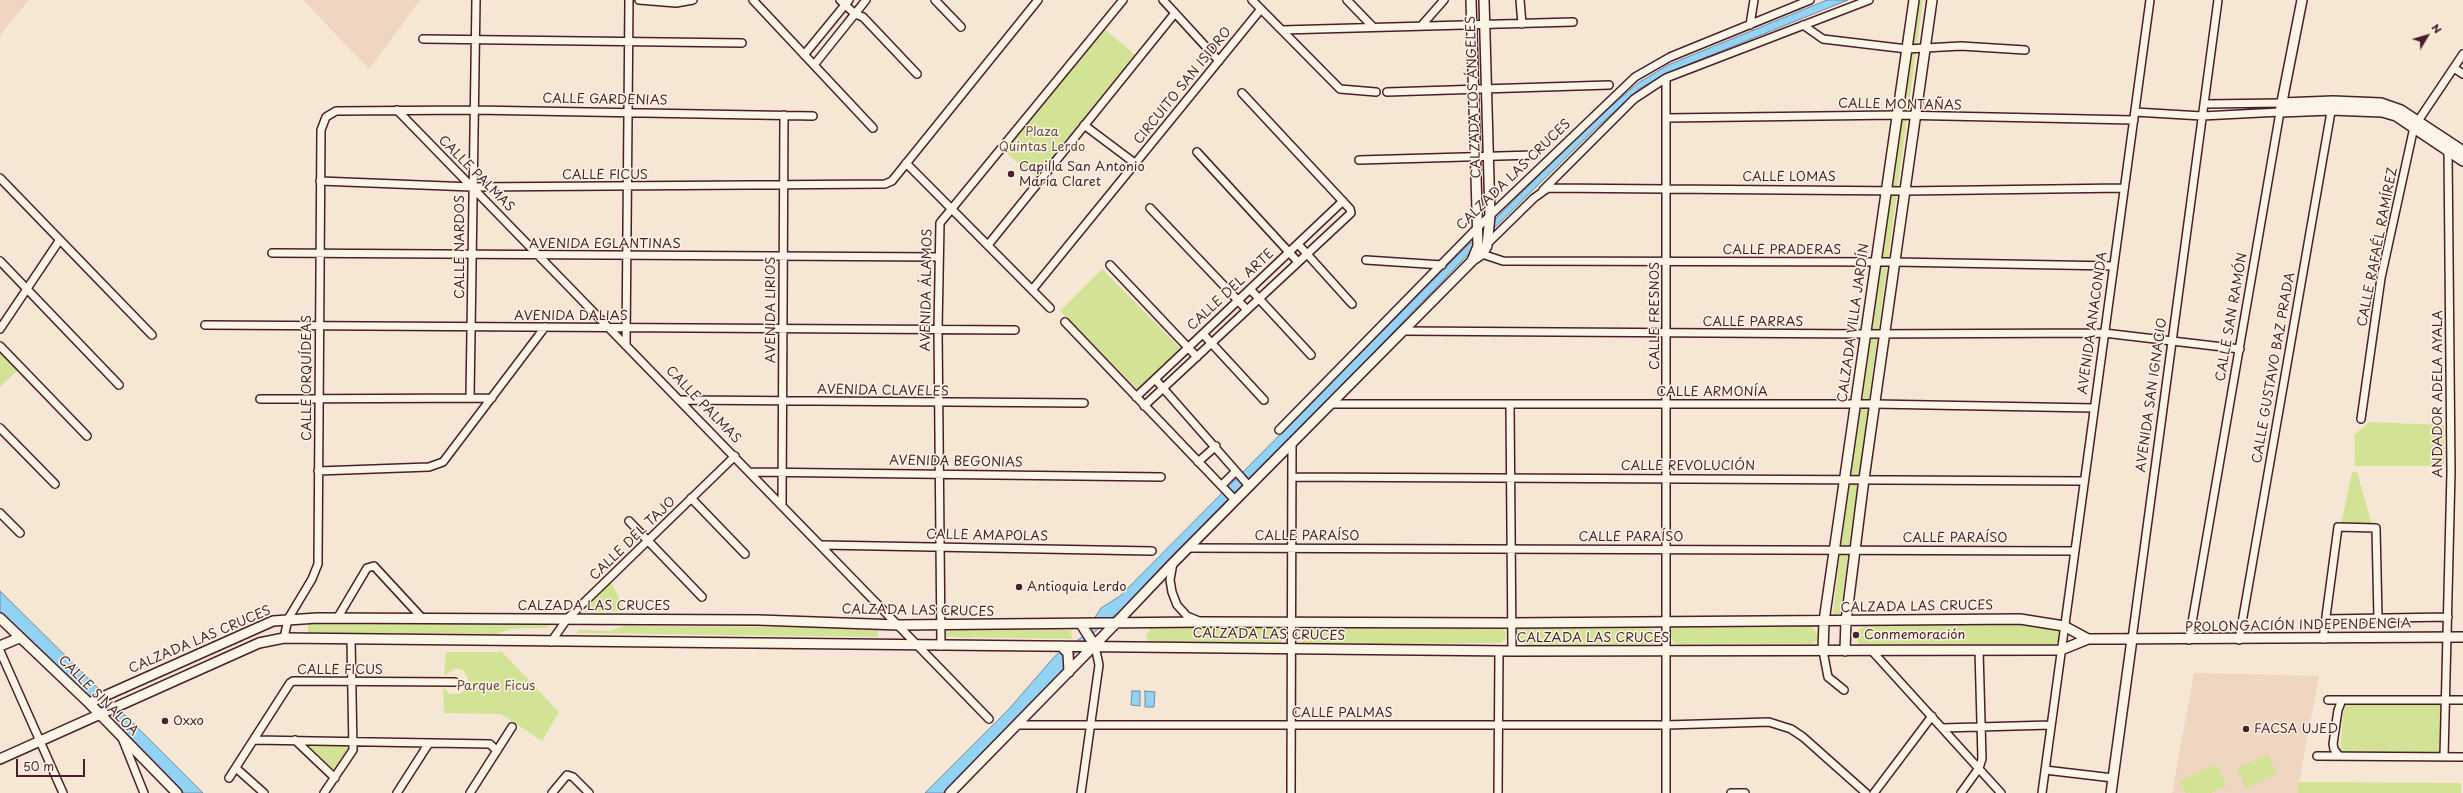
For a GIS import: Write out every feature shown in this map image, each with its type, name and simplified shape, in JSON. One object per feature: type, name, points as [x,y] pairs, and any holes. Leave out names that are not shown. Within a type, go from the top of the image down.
[{"type":"street","name":"CALLE NARDOS","points":[[470,398],[476,0]]},
{"type":"street","points":[[626,345],[629,0]]},
{"type":"street","points":[[639,0],[676,3],[693,0]]},
{"type":"street","points":[[752,0],[873,128]]},
{"type":"street","points":[[935,0],[961,27]]},
{"type":"street","points":[[1038,0],[906,163],[1050,308]]},
{"type":"street","name":"AVENIDA ÁLAMOS","points":[[941,646],[938,474],[938,257],[940,223],[1123,0]]},
{"type":"street","points":[[1163,0],[1219,61]]},
{"type":"street","points":[[1252,0],[1340,89],[1376,92]]},
{"type":"street","points":[[1347,0],[1373,27]]},
{"type":"street","name":"CALZADA LOS ÁNGELES","points":[[1471,0],[1477,231],[1482,248]]},
{"type":"street","name":"CALZADA LOS ÁNGELES","points":[[1402,331],[1482,248],[1490,218],[1484,0]]},
{"type":"street","points":[[1520,0],[1522,24]]},
{"type":"street","points":[[1750,25],[1754,0]]},
{"type":"street","name":"CALZADA LAS CRUCES","points":[[1279,430],[1442,265],[1635,77],[1670,56],[1810,0]]},
{"type":"street","points":[[1482,248],[1634,100],[1666,78],[1869,0]]},
{"type":"street","name":"CALZADA VILLA JARDÍN","points":[[1824,651],[1824,621],[1914,0]]},
{"type":"street","points":[[1845,651],[1846,621],[1874,404],[1932,0]]},
{"type":"street","name":"AVENIDA ANACONDA","points":[[2042,793],[2150,0]]},
{"type":"street","name":"AVENIDA SAN IGNACIO","points":[[2111,793],[2218,0]]},
{"type":"street","name":"CALLE SAN RAMÓN","points":[[2189,640],[2280,112],[2302,0]]},
{"type":"street","points":[[1422,25],[1441,1]]},
{"type":"street","points":[[804,55],[845,2],[855,14],[863,16],[917,74]]},
{"type":"street","points":[[814,65],[855,14],[862,2]]},
{"type":"street","points":[[862,2],[863,16]]},
{"type":"street","name":"CIRCUITO SAN ISIDRO","points":[[1032,290],[1261,9]]},
{"type":"street","points":[[988,246],[1175,13]]},
{"type":"street","points":[[1471,26],[1574,22]]},
{"type":"street","name":"CALZADA LOS ÁNGELES","points":[[1282,30],[1422,25],[1471,26]]},
{"type":"street","points":[[1803,26],[1823,39],[1907,49],[1961,46],[2025,50]]},
{"type":"street","points":[[423,39],[628,40],[742,43]]},
{"type":"street","points":[[2416,124],[2463,54]]},
{"type":"street","points":[[2454,68],[2463,74]]},
{"type":"street","name":"CALLE FRESNOS","points":[[1666,78],[1666,793]]},
{"type":"street","points":[[1387,92],[1473,88],[1609,85]]},
{"type":"street","points":[[1242,93],[1343,201]]},
{"type":"street","points":[[2204,104],[2333,101],[2381,103],[2401,110],[2416,124],[2463,161]]},
{"type":"street","name":"CALLE GUSTAVO BAZ PRADA","points":[[2239,640],[2333,101]]},
{"type":"street","name":"CALLE GARDENIAS","points":[[331,113],[397,110],[474,110],[813,116]]},
{"type":"street","name":"CALLE PALMAS","points":[[397,110],[681,400],[989,719]]},
{"type":"street","points":[[2135,112],[2202,116],[2331,110],[2382,112],[2416,124],[2463,151]]},
{"type":"street","name":"CALLE ORQUÍDEAS","points":[[284,638],[288,619],[312,579],[318,564],[321,130],[326,117],[331,113]]},
{"type":"street","name":"AVENIDA LIRIOS","points":[[782,504],[784,115]]},
{"type":"street","name":"CALLE MONTAÑAS","points":[[1667,118],[1897,115],[1915,117],[2134,120]]},
{"type":"street","name":"CALLE RAFAÉL RAMÍREZ","points":[[2361,419],[2381,278],[2416,124]]},
{"type":"street","points":[[1084,125],[1136,164]]},
{"type":"street","name":"ANDADOR ADELA AYALA","points":[[2444,756],[2451,419],[2448,150]]},
{"type":"street","points":[[1197,152],[1298,262]]},
{"type":"street","points":[[1359,160],[1534,155]]},
{"type":"street","name":"CALLE FICUS","points":[[320,181],[472,187],[783,186],[889,183],[906,163]]},
{"type":"street","points":[[0,178],[59,241],[152,335]]},
{"type":"street","name":"CALLE LOMAS","points":[[1541,192],[1548,188],[1558,187],[1886,190],[2124,188]]},
{"type":"street","name":"CALLE DEL ARTE","points":[[1136,396],[1343,201],[1351,211],[1144,406]]},
{"type":"street","points":[[1150,208],[1247,310]]},
{"type":"street","points":[[0,329],[59,241]]},
{"type":"street","points":[[1298,244],[1352,304]]},
{"type":"street","name":"CALLE PRADERAS","points":[[1482,248],[1503,261],[1895,262],[2113,266]]},
{"type":"street","name":"AVENIDA EGLANTINAS","points":[[272,253],[938,257]]},
{"type":"street","points":[[1366,260],[1442,265]]},
{"type":"street","points":[[0,261],[119,385]]},
{"type":"street","points":[[1110,265],[1196,357]]},
{"type":"street","points":[[1250,289],[1311,354]]},
{"type":"street","points":[[1065,322],[1235,500]]},
{"type":"street","name":"AVENIDA DALIAS","points":[[205,325],[1015,330]]},
{"type":"street","points":[[318,471],[429,467],[443,462],[545,328]]},
{"type":"street","points":[[950,793],[1095,646],[1173,563],[1402,331]]},
{"type":"street","name":"CALLE PARRAS","points":[[1402,331],[1865,334],[2104,332],[2240,349]]},
{"type":"street","points":[[1203,334],[1264,400]]},
{"type":"street","points":[[0,346],[87,436]]},
{"type":"street","points":[[1155,379],[1216,446],[1235,472],[1249,486]]},
{"type":"street","points":[[260,399],[492,398]]},
{"type":"street","name":"AVENIDA CLAVELES","points":[[681,400],[938,404],[1084,403]]},
{"type":"street","name":"CALLE ARMONÍA","points":[[1330,404],[1874,404],[2094,408]]},
{"type":"street","points":[[1510,405],[1512,651]]},
{"type":"street","points":[[0,428],[55,484]]},
{"type":"street","points":[[1291,793],[1292,442]]},
{"type":"street","points":[[1198,462],[1216,446]]},
{"type":"street","name":"CALLE DEL TAJO","points":[[551,642],[567,619],[735,456]]},
{"type":"street","name":"AVENIDA BEGONIAS","points":[[750,472],[1161,476]]},
{"type":"street","points":[[1222,485],[1235,472]]},
{"type":"street","name":"CALLE REVOLUCIÓN","points":[[1293,477],[2084,481]]},
{"type":"street","points":[[691,498],[745,554]]},
{"type":"street","points":[[0,512],[20,533]]},
{"type":"street","points":[[629,521],[702,597]]},
{"type":"street","points":[[2323,639],[2338,527],[2376,528],[2378,618]]},
{"type":"street","name":"CALLE AMAPOLAS","points":[[822,546],[1152,551]]},
{"type":"street","name":"CALLE PARAÍSO","points":[[1188,548],[2074,551]]},
{"type":"street","points":[[1173,563],[1170,580],[1172,592],[1177,605],[1187,616],[1201,622]]},
{"type":"street","points":[[338,617],[367,568],[374,566],[422,618]]},
{"type":"street","name":"CALZADA LAS CRUCES","points":[[89,703],[273,621],[338,617],[758,620],[899,626],[1081,624],[1118,622],[1512,623],[2020,619],[2064,626],[2088,639]]},
{"type":"street","points":[[2326,619],[2448,617]]},
{"type":"street","name":"CALLE SINALOA","points":[[0,618],[19,638],[89,703],[177,793]]},
{"type":"street","points":[[1081,624],[1095,646],[1099,665],[1081,793]]},
{"type":"street","name":"PROLONGACIÓN INDEPENDENCIA","points":[[2132,639],[2239,640],[2463,637]]},
{"type":"street","points":[[0,646],[19,638]]},
{"type":"street","name":"CALZADA LAS CRUCES","points":[[0,759],[259,643],[284,638],[1499,651],[2061,650],[2088,639],[2132,639]]},
{"type":"street","points":[[324,793],[351,755],[355,742],[351,639]]},
{"type":"street","points":[[1061,646],[1068,653],[1069,672]]},
{"type":"street","points":[[1961,793],[1979,768],[1982,759],[1979,650]]},
{"type":"street","points":[[0,651],[63,793]]},
{"type":"street","points":[[1498,793],[1499,651]]},
{"type":"street","points":[[1824,651],[1828,677],[1844,690]]},
{"type":"street","points":[[1872,651],[2002,793]]},
{"type":"street","name":"CALLE FICUS","points":[[229,778],[290,683],[293,681],[455,682]]},
{"type":"street","points":[[2328,700],[2463,700]]},
{"type":"street","points":[[2339,756],[2334,749],[2333,744],[2338,710],[2342,700]]},
{"type":"street","points":[[1874,793],[1932,716]]},
{"type":"street","name":"CALLE PALMAS","points":[[1017,725],[1666,725],[1769,722],[1781,725],[1803,737],[1866,793]]},
{"type":"street","points":[[1942,728],[2051,725]]},
{"type":"street","points":[[470,793],[512,727]]},
{"type":"street","points":[[122,738],[144,793]]},
{"type":"street","points":[[254,740],[490,744],[497,751]]},
{"type":"street","points":[[295,740],[335,778]]},
{"type":"street","points":[[397,793],[430,743]]},
{"type":"street","points":[[2317,756],[2463,757]]},
{"type":"street","points":[[236,768],[264,793]]},
{"type":"street","points":[[2045,770],[2113,778]]},
{"type":"street","points":[[552,793],[567,775],[573,777],[589,793]]},
{"type":"street","points":[[1731,793],[1745,793]]},
{"type":"shaded area","points":[[0,0],[29,0],[0,35]]},
{"type":"shaded area","points":[[303,0],[420,0],[369,69]]},
{"type":"shaded area","name":"FACSA UJED","points":[[2194,673],[2319,676],[2297,793],[2172,793]]},
{"type":"green space","points":[[1916,0],[1923,0],[1840,614],[1836,616],[1833,613],[1840,554]]},
{"type":"green space","name":"Plaza Quintas Lerdo","points":[[1103,28],[1138,57],[1039,179],[1003,151]]},
{"type":"green space","points":[[1102,269],[1180,348],[1138,390],[1060,311]]},
{"type":"green space","points":[[0,347],[21,367],[0,387]]},
{"type":"green space","points":[[2369,422],[2444,425],[2444,466],[2355,466],[2354,435]]},
{"type":"green space","points":[[2352,472],[2357,472],[2372,525],[2341,525]]},
{"type":"green space","points":[[611,581],[625,611],[584,612]]},
{"type":"green space","points":[[393,623],[547,625],[548,628],[510,629],[497,634],[308,633],[308,624]]},
{"type":"green space","points":[[1499,623],[1506,633],[1505,639],[1501,643],[1308,645],[1302,642],[1299,635],[1304,625]]},
{"type":"green space","points":[[1153,625],[1279,626],[1284,630],[1286,635],[1279,645],[1153,645],[1148,641],[1146,635]]},
{"type":"green space","points":[[1867,625],[2040,625],[2057,630],[2061,639],[2051,647],[1874,647],[1859,644],[1856,639],[1857,630]]},
{"type":"green space","points":[[624,626],[874,627],[878,629],[878,637],[577,633],[578,630],[610,631]]},
{"type":"green space","points":[[1642,626],[1656,630],[1660,637],[1658,641],[1653,644],[1530,646],[1525,645],[1517,637],[1517,631],[1521,627]]},
{"type":"green space","points":[[1676,626],[1811,626],[1818,634],[1817,641],[1808,646],[1682,647],[1674,643],[1670,635],[1671,630]]},
{"type":"green space","points":[[947,628],[1071,630],[1072,639],[946,637]]},
{"type":"green space","name":"Parque Ficus","points":[[446,652],[502,652],[559,712],[542,741],[501,714],[444,713],[443,687],[450,694],[459,694],[467,689],[468,679],[464,671],[456,668],[444,676]]},
{"type":"green space","points":[[2344,704],[2446,704],[2445,753],[2340,752]]},
{"type":"green space","points":[[297,741],[354,743],[335,776]]},
{"type":"green space","points":[[2268,754],[2277,774],[2246,788],[2237,768]]},
{"type":"green space","points":[[2216,764],[2227,786],[2211,793],[2186,793],[2180,781]]},
{"type":"green space","points":[[2299,782],[2461,783],[2461,793],[2297,793]]},
{"type":"water","points":[[1827,0],[1848,0],[1669,72],[1639,89],[1594,130],[1485,237],[1139,595],[1086,639],[1061,672],[943,793],[925,793],[1009,709],[1055,656],[1082,637],[1101,608],[1120,596],[1469,244],[1483,235],[1498,216],[1591,124],[1638,83],[1668,65]]},
{"type":"water","points":[[0,591],[203,793],[184,793],[0,612]]},
{"type":"water","points":[[1132,691],[1140,691],[1140,706],[1131,705]]},
{"type":"water","points":[[1145,691],[1155,692],[1154,707],[1145,707]]},
{"type":"place","name":"Capilla San Antonio María Claret","points":[[1011,174]]},
{"type":"place","name":"Antioquia Lerdo","points":[[1019,587]]},
{"type":"place","name":"Conmemoración","points":[[1856,635]]},
{"type":"place","name":"Oxxo","points":[[165,721]]},
{"type":"place","name":"FACSA UJED","points":[[2246,729]]}]
